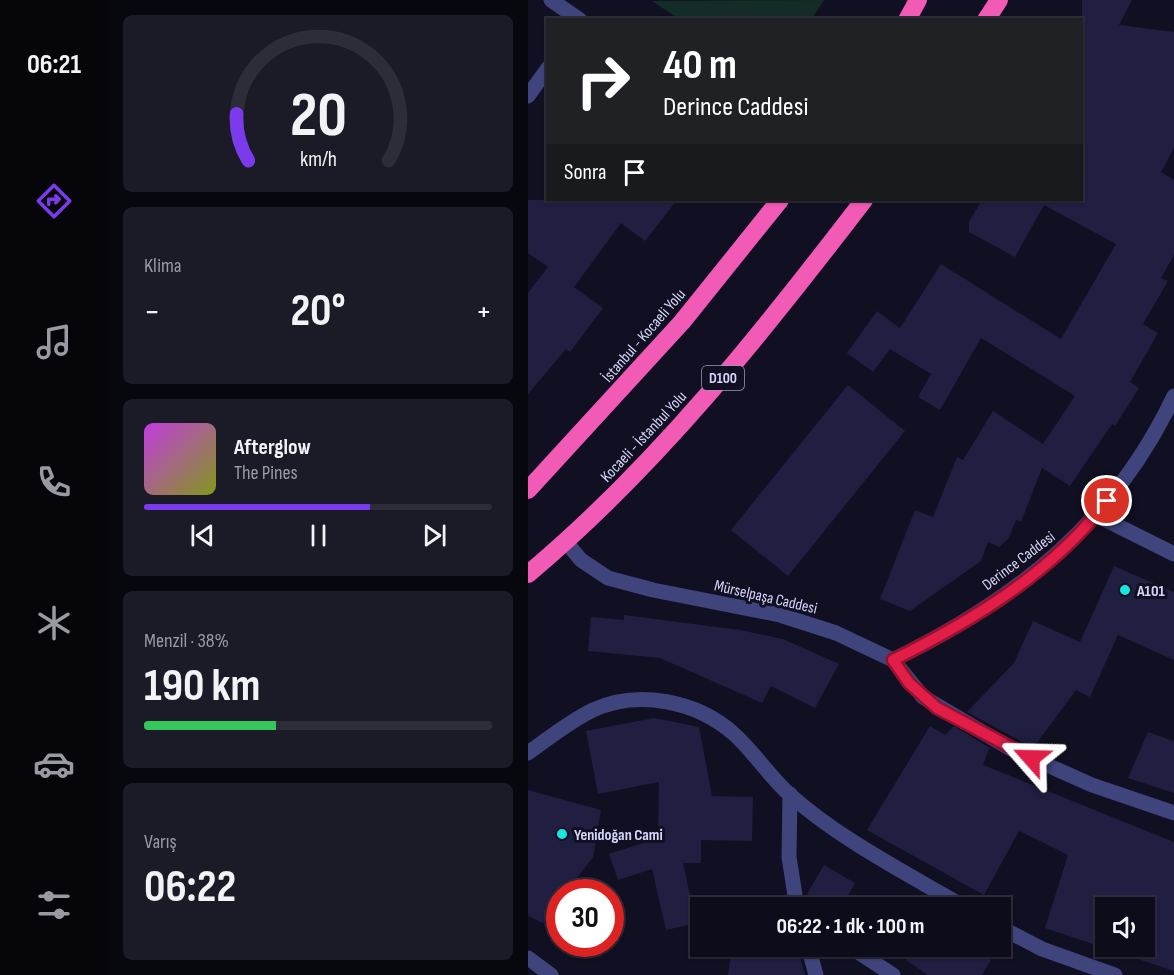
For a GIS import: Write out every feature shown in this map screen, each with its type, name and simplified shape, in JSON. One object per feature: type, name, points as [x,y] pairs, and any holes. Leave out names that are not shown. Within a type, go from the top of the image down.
[{"type":"highway","points":[[908,18],[918,0]]},
{"type":"highway","points":[[985,18],[992,0]]},
{"type":"highway","points":[[986,18],[999,0]]},
{"type":"highway","name":"İstanbul - Kocaeli Yolu","points":[[528,490],[682,322],[779,201]]},
{"type":"highway","name":"Kocaeli - İstanbul Yolu","points":[[528,576],[654,456],[742,356],[863,201]]},
{"type":"street","points":[[551,0],[577,18]]},
{"type":"street","points":[[528,96],[546,71]]},
{"type":"street","name":"Derince Caddesi","points":[[893,660],[943,635],[1044,567],[1096,515],[1161,423],[1174,396]]},
{"type":"street","points":[[1096,515],[1174,554]]},
{"type":"street","name":"Mürselpaşa Caddesi","points":[[566,542],[580,560],[608,578],[810,623],[893,660],[923,697],[1011,749],[1092,785],[1174,813]]},
{"type":"street","points":[[528,753],[593,710],[632,700],[687,705],[712,717],[734,734],[790,794],[864,848],[947,897]]},
{"type":"street","points":[[790,794],[789,857],[795,897]]},
{"type":"street","points":[[1011,933],[1042,949],[1114,975]]},
{"type":"street","points":[[811,957],[816,975]]},
{"type":"street","points":[[866,957],[893,975]]},
{"type":"street","points":[[528,958],[551,975]]},
{"type":"green space","points":[[824,0],[812,18],[678,18],[652,1]]},
{"type":"building","points":[[1082,0],[1132,0],[1119,25],[1174,32],[1174,148],[1161,172],[1174,180],[1174,255],[1161,278],[1168,281],[1143,324],[1158,333],[1130,382],[1139,388],[1115,426],[1112,424],[1070,486],[1042,468],[1021,522],[1016,520],[1009,538],[999,547],[988,542],[981,561],[910,611],[880,599],[915,510],[933,517],[957,457],[963,460],[993,411],[1043,444],[1075,396],[981,338],[940,410],[918,397],[931,374],[890,349],[873,372],[847,353],[877,311],[900,328],[941,264],[1061,339],[1116,244],[1044,205],[1015,257],[969,232],[969,222],[981,201],[1083,201]]},
{"type":"building","points":[[528,200],[676,201],[645,241],[621,223],[574,287],[603,308],[570,352],[566,349],[528,394],[528,293],[548,267],[528,253]]},
{"type":"building","points":[[848,385],[905,431],[788,576],[731,530]]},
{"type":"building","points":[[1114,566],[1174,592],[1174,660],[1118,635],[1090,697],[1076,690],[1033,748],[967,712],[1014,663],[1033,621],[1080,642]]},
{"type":"building","points":[[624,615],[740,630],[783,639],[839,664],[815,708],[771,686],[762,703],[660,658],[588,651],[591,617],[624,620]]},
{"type":"building","points":[[654,718],[699,727],[712,796],[753,797],[752,841],[701,840],[701,863],[683,863],[690,897],[690,924],[666,930],[652,869],[618,879],[609,854],[658,838],[659,782],[598,794],[586,731]]},
{"type":"building","points":[[930,726],[945,735],[954,726],[993,750],[989,749],[983,765],[1174,842],[1174,971],[1132,957],[1155,957],[1155,897],[1095,897],[1095,945],[1045,928],[1068,855],[1019,831],[984,895],[867,830]]},
{"type":"building","points":[[1148,732],[1174,741],[1174,793],[1128,778]]},
{"type":"building","name":"Yenidoğan Cami","points":[[528,790],[601,810],[593,857],[576,879],[546,879],[546,919],[543,923],[528,916]]},
{"type":"building","points":[[824,865],[855,883],[847,897],[812,897],[807,894]]},
{"type":"building","points":[[730,957],[800,957],[805,975],[728,975]]},
{"type":"building","points":[[908,957],[992,957],[982,975],[928,975],[906,960]]},
{"type":"place","name":"A101","points":[[1125,590]]},
{"type":"place","name":"Yenidoğan Cami","points":[[562,834]]},
{"type":"route","points":[[1031,758],[937,708],[909,683],[893,660],[943,635],[1044,567],[1074,540],[1107,501]]}]
